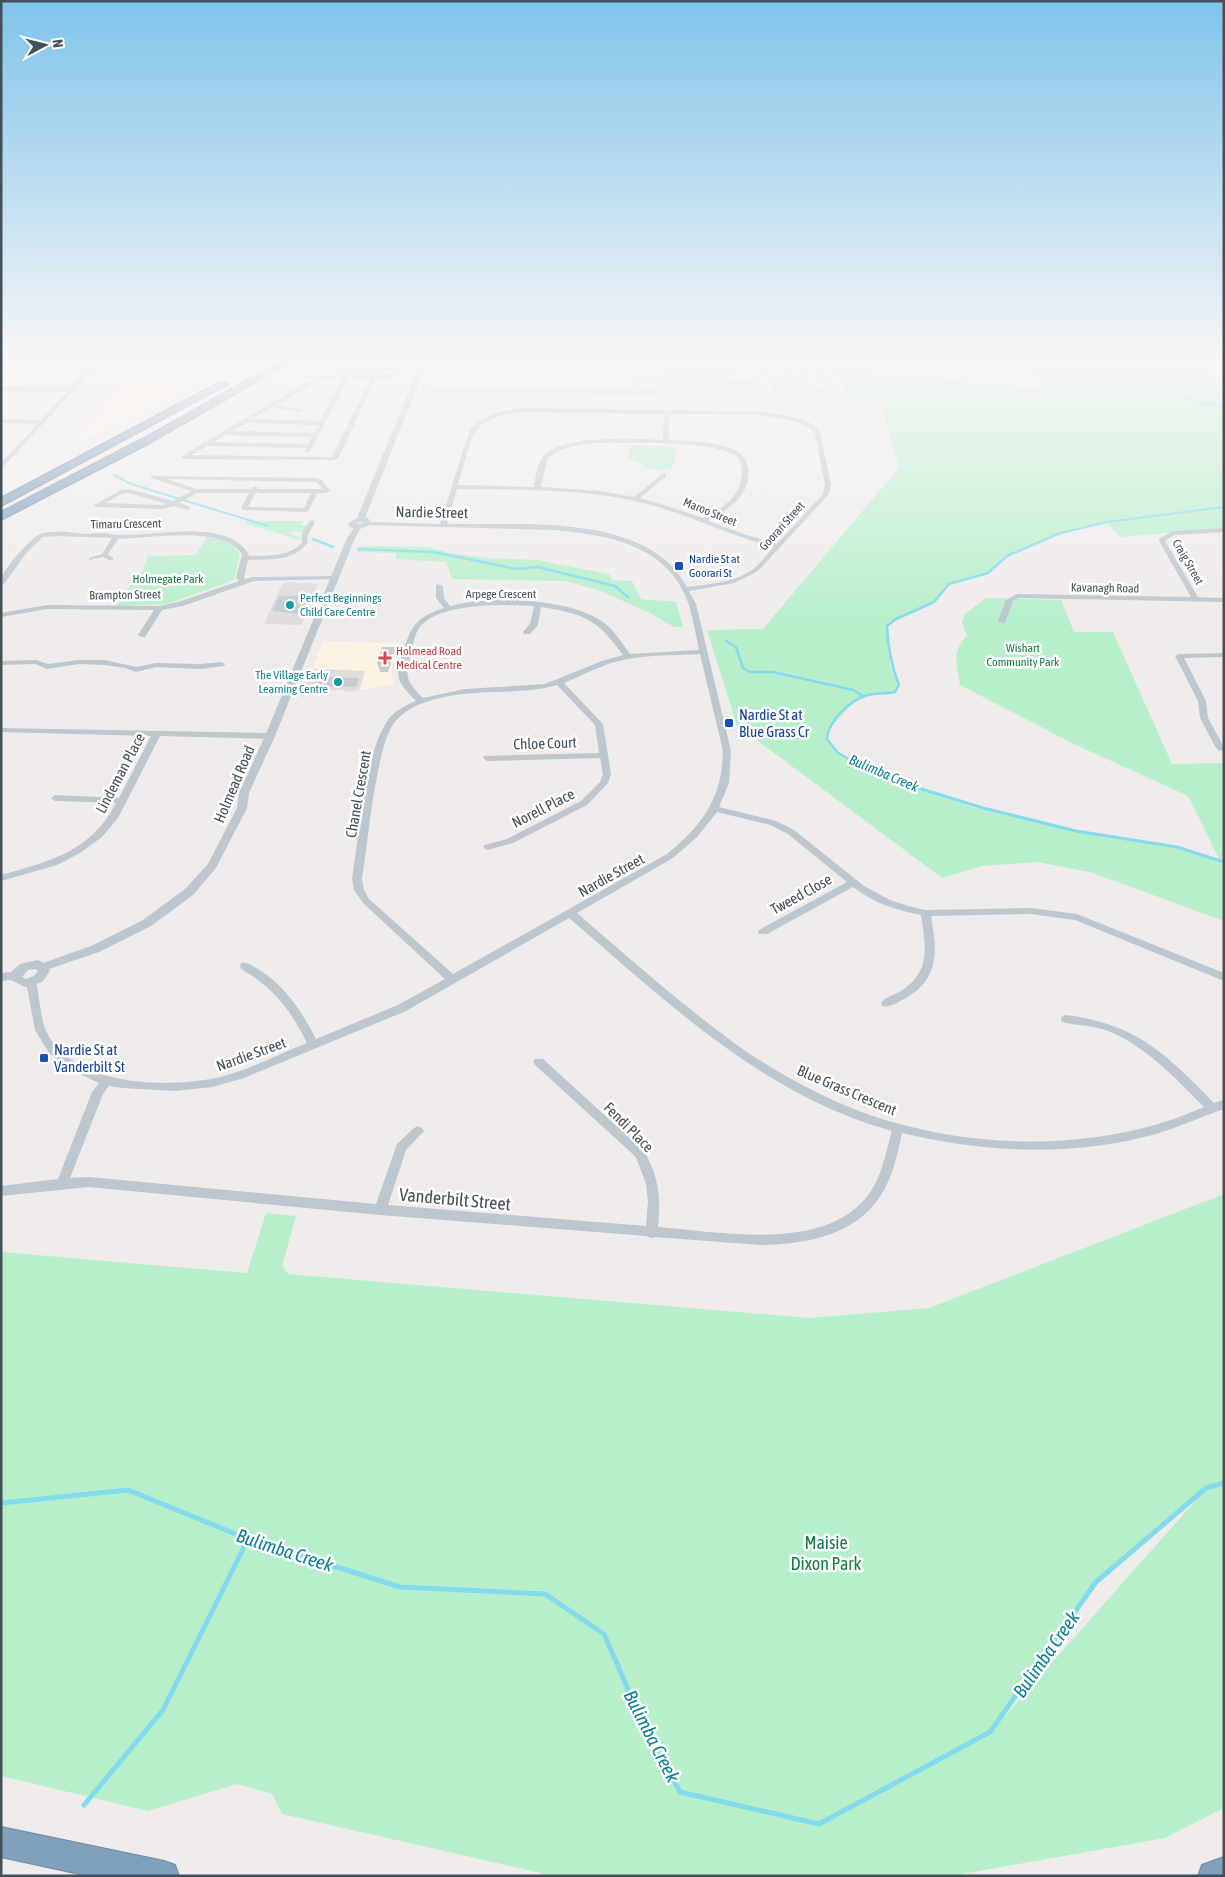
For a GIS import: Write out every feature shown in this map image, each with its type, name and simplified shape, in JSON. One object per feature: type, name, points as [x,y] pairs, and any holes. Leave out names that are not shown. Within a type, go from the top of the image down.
[{"type":"highway","points":[[1,503],[106,447]]},
{"type":"highway","points":[[1,517],[137,447]]},
{"type":"highway","points":[[1,1842],[164,1876]]},
{"type":"highway","points":[[1213,1876],[1224,1872]]},
{"type":"street","points":[[1,468],[20,447]]},
{"type":"street","points":[[199,447],[184,457],[327,460],[336,457],[341,447]]},
{"type":"street","points":[[303,460],[310,447]]},
{"type":"street","name":"Holmead Road","points":[[16,976],[21,968],[29,964],[38,964],[43,967],[95,949],[135,930],[176,902],[201,879],[220,854],[242,808],[244,792],[270,736],[351,538],[362,524],[391,447]]},
{"type":"street","name":"Goorari Street","points":[[443,526],[467,447]]},
{"type":"street","points":[[537,489],[542,463],[552,452],[569,447]]},
{"type":"street","points":[[703,521],[721,511],[742,491],[745,484],[745,466],[742,459],[736,453],[715,447]]},
{"type":"street","name":"Goorari Street","points":[[687,589],[735,581],[748,576],[778,546],[826,494],[828,485],[821,447]]},
{"type":"street","points":[[1,468],[11,469]]},
{"type":"street","points":[[635,499],[664,475]]},
{"type":"street","points":[[261,479],[253,492],[244,508],[245,510],[279,501],[314,492],[327,491],[321,482],[292,480],[261,479],[196,477],[152,477],[192,490],[253,492],[279,501],[306,510],[314,492]]},
{"type":"street","points":[[188,508],[178,501],[129,491],[123,491],[97,505],[162,507],[178,501],[192,490],[196,477]]},
{"type":"street","points":[[221,491],[229,478]]},
{"type":"street","points":[[279,501],[292,480]]},
{"type":"street","name":"Maroo Street","points":[[455,487],[579,491],[635,499],[703,521],[740,536],[778,546]]},
{"type":"street","points":[[244,578],[246,558],[286,556],[298,551],[305,542],[304,538],[312,522]]},
{"type":"street","name":"Nardie Street","points":[[31,982],[36,1017],[45,1041],[71,1065],[106,1081],[139,1086],[176,1087],[212,1083],[240,1075],[402,1008],[670,856],[691,839],[716,809],[727,776],[727,752],[704,652],[687,589],[678,574],[656,554],[626,540],[605,534],[560,528],[362,524]]},
{"type":"street","name":"Craig Street","points":[[1196,600],[1162,542],[1163,538],[1173,533],[1224,530]]},
{"type":"street","name":"Timaru Crescent","points":[[1,582],[39,537],[62,534],[116,538],[138,535],[202,535],[225,538],[241,546],[246,554],[246,558]]},
{"type":"street","points":[[91,558],[104,554],[116,538]]},
{"type":"street","points":[[104,554],[111,559]]},
{"type":"street","name":"Brampton Street","points":[[3,612],[48,607],[159,608],[190,600],[244,578],[334,578]]},
{"type":"street","points":[[439,586],[440,598],[448,607]]},
{"type":"street","name":"Kavanagh Road","points":[[1002,621],[1010,600],[1017,596],[1224,600]]},
{"type":"street","name":"Arpege Crescent","points":[[422,702],[404,683],[401,672],[414,630],[432,614],[448,607],[483,603],[538,605],[583,613],[608,630],[628,657]]},
{"type":"street","points":[[527,632],[534,625],[538,605]]},
{"type":"street","points":[[142,635],[159,608]]},
{"type":"street","name":"Chanel Crescent","points":[[452,979],[366,901],[359,890],[357,879],[376,757],[391,721],[401,713],[422,702],[463,691],[533,687],[558,682],[612,660],[628,657],[704,652]]},
{"type":"street","points":[[1220,748],[1204,718],[1202,701],[1197,690],[1178,656],[1224,655]]},
{"type":"street","points":[[1,663],[28,662],[38,668],[58,667],[72,662],[115,665],[125,670],[162,666],[210,667],[221,664]]},
{"type":"street","name":"Norell Place","points":[[488,847],[510,840],[584,803],[604,783],[607,774],[599,724],[558,682]]},
{"type":"street","points":[[1,730],[270,736]]},
{"type":"street","name":"Lindeman Place","points":[[1,878],[43,867],[77,851],[107,826],[157,733]]},
{"type":"street","name":"Chloe Court","points":[[487,758],[604,755]]},
{"type":"street","points":[[55,798],[122,801]]},
{"type":"street","points":[[716,809],[772,823],[790,832],[854,882],[887,902],[926,913],[1031,911],[1077,917],[1224,977]]},
{"type":"street","name":"Tweed Close","points":[[763,932],[854,882]]},
{"type":"street","name":"Blue Grass Crescent","points":[[570,913],[692,1017],[756,1064],[808,1093],[862,1116],[898,1128],[985,1142],[1026,1145],[1068,1144],[1150,1131],[1224,1104]]},
{"type":"street","points":[[886,1003],[911,990],[928,969],[932,947],[926,913]]},
{"type":"street","points":[[245,966],[272,983],[286,997],[297,1012],[314,1045]]},
{"type":"street","points":[[31,982],[42,976],[43,967]]},
{"type":"street","name":"Holmead Road","points":[[1,977],[16,976]]},
{"type":"street","name":"Holmead Road","points":[[16,976],[21,982],[31,982]]},
{"type":"street","points":[[1066,1019],[1082,1019],[1110,1027],[1141,1042],[1164,1060],[1212,1108]]},
{"type":"street","name":"Fendi Place","points":[[539,1062],[640,1154],[650,1173],[655,1195],[652,1233]]},
{"type":"street","points":[[62,1184],[98,1092],[106,1081]]},
{"type":"street","name":"Vanderbilt Street","points":[[1,1191],[90,1182],[380,1210],[652,1233],[790,1241],[818,1235],[844,1223],[863,1208],[880,1186],[898,1128]]},
{"type":"street","points":[[380,1210],[401,1147],[418,1131]]},
{"type":"shaded area","points":[[288,582],[318,584],[301,625],[264,624],[282,584]]},
{"type":"shaded area","points":[[323,641],[401,643],[391,672],[394,685],[359,690],[365,671],[312,669]]},
{"type":"shaded area","points":[[312,669],[365,671],[359,690],[344,692],[344,690],[304,689]]},
{"type":"green space","points":[[630,447],[675,447],[676,459],[670,469],[653,470],[629,458]]},
{"type":"green space","name":"Wishart Community Park","points":[[893,447],[1224,447],[1224,528],[1120,537],[1107,523],[1050,536],[1007,556],[988,573],[949,584],[934,602],[920,610],[896,619],[887,626],[888,644],[891,649],[890,664],[899,685],[895,692],[863,696],[850,706],[828,730],[827,738],[831,746],[848,759],[883,776],[972,807],[1077,832],[1178,848],[1220,861],[1188,796],[1074,744],[960,685],[956,659],[959,647],[967,636],[962,622],[965,614],[986,598],[1061,600],[1074,632],[1113,632],[1172,764],[1224,763],[1224,921],[1090,872],[1037,862],[982,866],[942,878],[746,732],[738,729],[707,630],[763,629],[896,471],[898,465]]},
{"type":"green space","points":[[247,521],[303,521],[301,525],[307,525],[302,532],[293,531],[289,533],[301,538],[299,540],[244,523]]},
{"type":"green space","name":"Holmegate Park","points":[[207,537],[226,542],[237,550],[240,555],[234,580],[167,604],[117,606],[138,573],[142,572],[148,556],[196,555]]},
{"type":"green space","points":[[360,546],[429,547],[450,553],[487,558],[538,560],[609,574],[612,580],[632,581],[641,599],[676,602],[683,627],[674,627],[652,614],[601,591],[565,581],[452,579],[446,562],[395,559],[397,553],[357,552]]},
{"type":"green space","name":"Maisie Dixon Park","points":[[1224,1194],[1224,1808],[1165,1838],[951,1876],[554,1876],[282,1814],[272,1794],[237,1784],[148,1811],[1,1776],[1,1252],[247,1273],[266,1213],[296,1216],[282,1266],[288,1274],[808,1318],[929,1308]],"holes":[[[1203,1492],[995,1727],[1096,1582]]]},
{"type":"building","name":"Perfect Beginnings Child Care Centre","points":[[279,596],[307,596],[305,601],[308,601],[303,612],[299,614],[272,611]]},
{"type":"building","name":"Holmead Road Medical Centre","points":[[382,647],[396,647],[388,672],[380,672],[377,662]]},
{"type":"building","name":"The Village Early Learning Centre","points":[[321,677],[359,678],[356,687],[317,686]]},
{"type":"waterway","points":[[114,475],[131,484],[268,526]]},
{"type":"waterway","name":"Bulimba Creek","points":[[1053,535],[1107,522],[1224,507]]},
{"type":"waterway","name":"Bulimba Creek","points":[[850,759],[838,753],[827,739],[828,732],[841,712],[861,697],[895,692],[899,685],[890,656],[887,626],[896,619],[934,602],[949,584],[988,573],[1007,556],[1058,534]]},
{"type":"waterway","points":[[313,539],[333,547]]},
{"type":"waterway","points":[[358,549],[433,552],[517,569],[538,567],[615,586],[628,597]]},
{"type":"waterway","points":[[726,641],[736,647],[743,668],[750,672],[773,672],[853,690],[863,696]]},
{"type":"waterway","name":"Bulimba Creek","points":[[850,759],[899,782],[983,808],[1076,831],[1177,847],[1224,862]]},
{"type":"waterway","name":"Bulimba Creek","points":[[248,1539],[400,1587],[545,1594],[604,1634],[644,1726],[680,1792],[819,1824],[990,1732],[1096,1582],[1206,1488],[1224,1483]]},
{"type":"waterway","name":"Bulimba Creek","points":[[1,1503],[128,1490],[248,1539]]},
{"type":"waterway","points":[[84,1805],[163,1710],[248,1539]]},
{"type":"place","name":"Nardie St at Goorari St","points":[[679,566]]},
{"type":"place","name":"Perfect Beginnings Child Care Centre","points":[[290,605]]},
{"type":"place","name":"Holmead Road Medical Centre","points":[[385,658]]},
{"type":"place","name":"The Village Early Learning Centre","points":[[338,682]]},
{"type":"place","name":"Nardie St at Blue Grass Cr","points":[[729,723]]},
{"type":"place","name":"Nardie St at Vanderbilt St","points":[[44,1058]]}]
